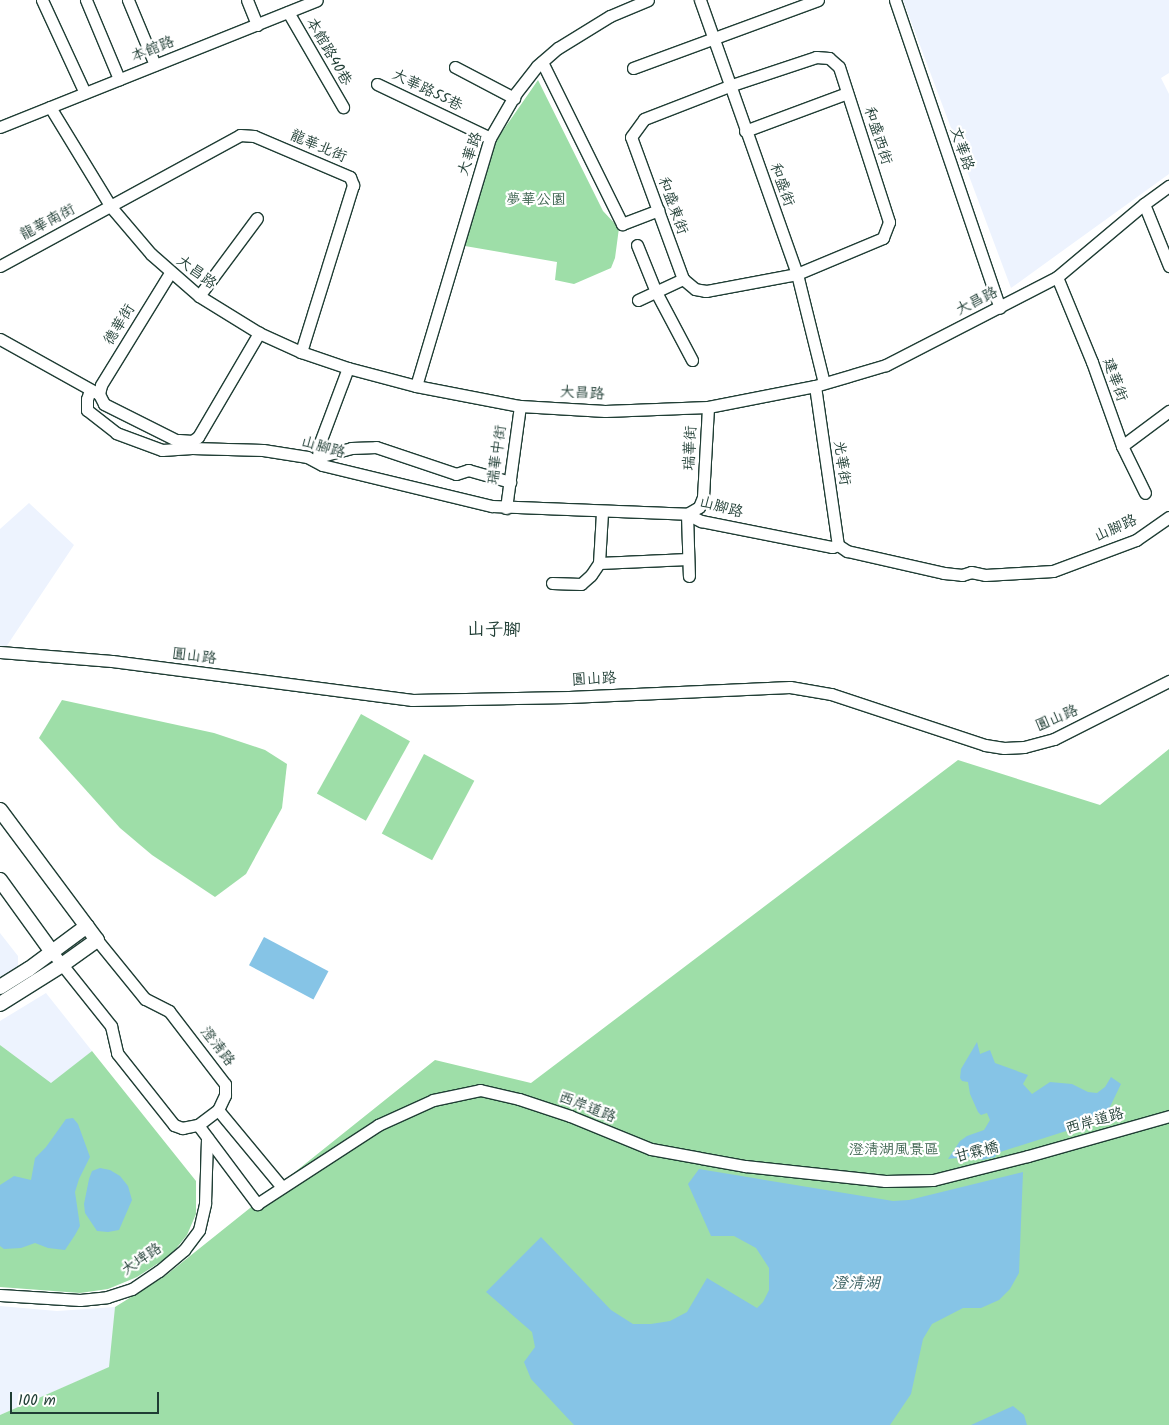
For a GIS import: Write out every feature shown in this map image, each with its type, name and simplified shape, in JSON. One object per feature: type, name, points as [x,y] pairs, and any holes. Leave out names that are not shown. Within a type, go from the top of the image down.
[{"type":"main road","name":"澄清路","points":[[0,810],[97,940]]},
{"type":"main road","points":[[0,880],[52,952]]},
{"type":"main road","points":[[0,987],[87,926]]},
{"type":"main road","points":[[0,1004],[62,965],[97,940]]},
{"type":"street","points":[[42,0],[85,93]]},
{"type":"street","points":[[86,0],[119,80]]},
{"type":"street","points":[[128,0],[155,65]]},
{"type":"street","points":[[247,0],[257,25]]},
{"type":"street","name":"本館路","points":[[0,127],[317,0]]},
{"type":"street","name":"大華路","points":[[416,386],[490,138],[514,98],[542,62],[558,48],[610,16],[648,0]]},
{"type":"street","name":"和盛街","points":[[700,0],[797,274],[820,384]]},
{"type":"street","points":[[633,68],[712,37],[818,0]]},
{"type":"street","name":"文華路","points":[[895,0],[1000,308]]},
{"type":"street","name":"本館路40巷","points":[[288,12],[343,107]]},
{"type":"street","name":"和盛西街","points":[[729,86],[816,57],[829,58],[839,67],[889,222],[884,238],[797,274]]},
{"type":"street","points":[[542,62],[622,224],[658,210]]},
{"type":"street","points":[[455,67],[514,98]]},
{"type":"street","name":"大華路55巷","points":[[377,84],[490,138]]},
{"type":"street","name":"和盛東街","points":[[683,279],[631,137],[644,119],[729,86]]},
{"type":"street","points":[[745,131],[847,93]]},
{"type":"street","name":"大昌路","points":[[50,107],[111,207],[151,254],[170,273],[199,296],[259,333],[301,352],[348,368],[416,386],[520,406],[605,411],[708,407],[820,384],[886,365],[1057,277],[1144,204],[1169,186]]},
{"type":"street","name":"龍華北街","points":[[111,207],[240,135],[254,136],[350,177],[353,185],[301,352]]},
{"type":"street","points":[[1144,204],[1169,266]]},
{"type":"street","name":"龍華南街","points":[[0,266],[111,207]]},
{"type":"street","points":[[199,296],[257,218]]},
{"type":"street","points":[[637,245],[656,292],[692,360]]},
{"type":"street","name":"德華街","points":[[94,392],[101,385],[170,273]]},
{"type":"street","points":[[638,300],[683,279],[695,289],[706,291],[797,274]]},
{"type":"street","name":"建華街","points":[[1057,277],[1122,446],[1145,494]]},
{"type":"street","points":[[180,440],[192,441],[198,437],[259,333]]},
{"type":"street","points":[[0,339],[94,392],[104,404],[180,440],[192,448]]},
{"type":"street","points":[[348,368],[319,444],[320,461],[351,448],[376,447],[456,474],[468,470],[510,482]]},
{"type":"street","name":"光華街","points":[[820,384],[838,545]]},
{"type":"street","name":"山腳路","points":[[94,392],[87,399],[87,410],[116,432],[162,450],[192,448],[263,450],[307,457],[492,506],[506,508],[687,514],[710,523],[825,545],[838,545],[847,550],[944,573],[962,575],[970,572],[985,575],[1053,571],[1136,540],[1169,517]]},
{"type":"street","name":"瑞華中街","points":[[506,508],[520,406]]},
{"type":"street","name":"瑞華街","points":[[687,514],[699,507],[703,497],[708,407]]},
{"type":"street","points":[[1122,446],[1169,411]]},
{"type":"street","points":[[552,583],[581,584],[599,563],[602,512]]},
{"type":"street","points":[[687,514],[689,576]]},
{"type":"street","points":[[599,563],[688,559]]},
{"type":"street","name":"圓山路","points":[[0,652],[112,661],[412,700],[796,688],[831,694],[985,744],[1004,748],[1024,747],[1054,739],[1169,681]]},
{"type":"street","name":"澄清路","points":[[97,940],[144,999],[169,1011],[225,1084],[225,1095],[218,1110]]},
{"type":"street","points":[[52,952],[111,1026],[117,1053],[174,1125],[182,1128],[198,1125],[218,1110],[282,1187]]},
{"type":"street","name":"西岸道路","points":[[207,1138],[257,1204],[378,1125],[433,1100],[480,1090],[519,1099],[570,1116],[651,1149],[745,1166],[818,1175],[885,1181],[933,1180]]},
{"type":"street","name":"西岸道路","points":[[1028,1156],[1169,1116]]},
{"type":"street","points":[[198,1125],[207,1138]]},
{"type":"street","name":"大埤路","points":[[0,1295],[80,1300],[107,1297],[132,1289],[159,1271],[184,1250],[200,1230],[205,1204],[207,1138]]},
{"type":"street","name":"甘霖橋","points":[[933,1180],[1028,1156]]},
{"type":"shaded area","points":[[903,0],[1169,0],[1169,73],[1161,78],[1169,94],[1169,174],[1011,288]]},
{"type":"shaded area","points":[[29,503],[74,545],[6,647],[0,647],[0,529]]},
{"type":"shaded area","points":[[0,933],[18,956],[18,970],[0,982]]},
{"type":"shaded area","points":[[46,993],[92,1051],[51,1084],[0,1045],[0,1021]]},
{"type":"shaded area","points":[[0,1306],[57,1311],[115,1307],[113,1356],[110,1367],[0,1415]]},
{"type":"green space","name":"夢華公園","points":[[538,80],[603,211],[619,228],[615,258],[611,268],[574,284],[555,280],[557,262],[465,246],[497,139]]},
{"type":"green space","points":[[62,700],[214,733],[265,750],[287,764],[282,808],[246,874],[215,897],[152,855],[120,828],[39,738]]},
{"type":"green space","points":[[361,714],[410,741],[366,821],[317,794]]},
{"type":"green space","name":"澄清湖風景區","points":[[1169,749],[1169,1425],[0,1425],[0,1415],[109,1367],[115,1307],[165,1276],[435,1060],[531,1083],[958,760],[1100,805]]},
{"type":"green space","points":[[424,754],[474,781],[432,860],[382,833]]},
{"type":"green space","points":[[0,1045],[51,1083],[92,1051],[196,1181],[196,1214],[187,1235],[171,1255],[137,1277],[108,1289],[80,1293],[0,1287]]},
{"type":"water","points":[[264,937],[328,971],[313,1000],[249,965]]},
{"type":"water","points":[[977,1042],[980,1054],[990,1050],[995,1063],[1028,1075],[1023,1084],[1032,1094],[1050,1082],[1072,1084],[1088,1092],[1097,1093],[1105,1087],[1111,1077],[1121,1084],[1108,1111],[1107,1118],[997,1153],[995,1157],[982,1160],[973,1156],[948,1159],[960,1141],[967,1136],[984,1130],[990,1120],[987,1113],[981,1115],[978,1112],[970,1094],[968,1082],[962,1081],[960,1078],[961,1069]]},
{"type":"water","points":[[73,1118],[78,1124],[90,1157],[75,1192],[80,1226],[65,1250],[48,1248],[35,1243],[21,1248],[4,1249],[0,1246],[0,1185],[14,1176],[31,1180],[35,1158],[46,1147],[66,1119]]},
{"type":"water","points":[[100,1168],[110,1170],[120,1176],[128,1186],[132,1200],[119,1230],[97,1231],[85,1213],[84,1204],[89,1179],[92,1171]]},
{"type":"water","name":"澄清湖","points":[[699,1169],[893,1201],[909,1200],[1023,1172],[1019,1273],[1010,1289],[999,1300],[981,1308],[963,1308],[932,1324],[923,1339],[911,1394],[890,1425],[574,1425],[531,1379],[524,1362],[535,1347],[532,1332],[486,1292],[541,1237],[611,1310],[633,1324],[670,1321],[687,1312],[707,1278],[757,1308],[763,1302],[769,1290],[769,1268],[756,1248],[734,1236],[711,1236],[688,1184]]},
{"type":"water","points":[[1013,1406],[1024,1415],[1027,1425],[971,1425]]},
{"type":"district","name":"山子腳","points":[[494,631]]}]
